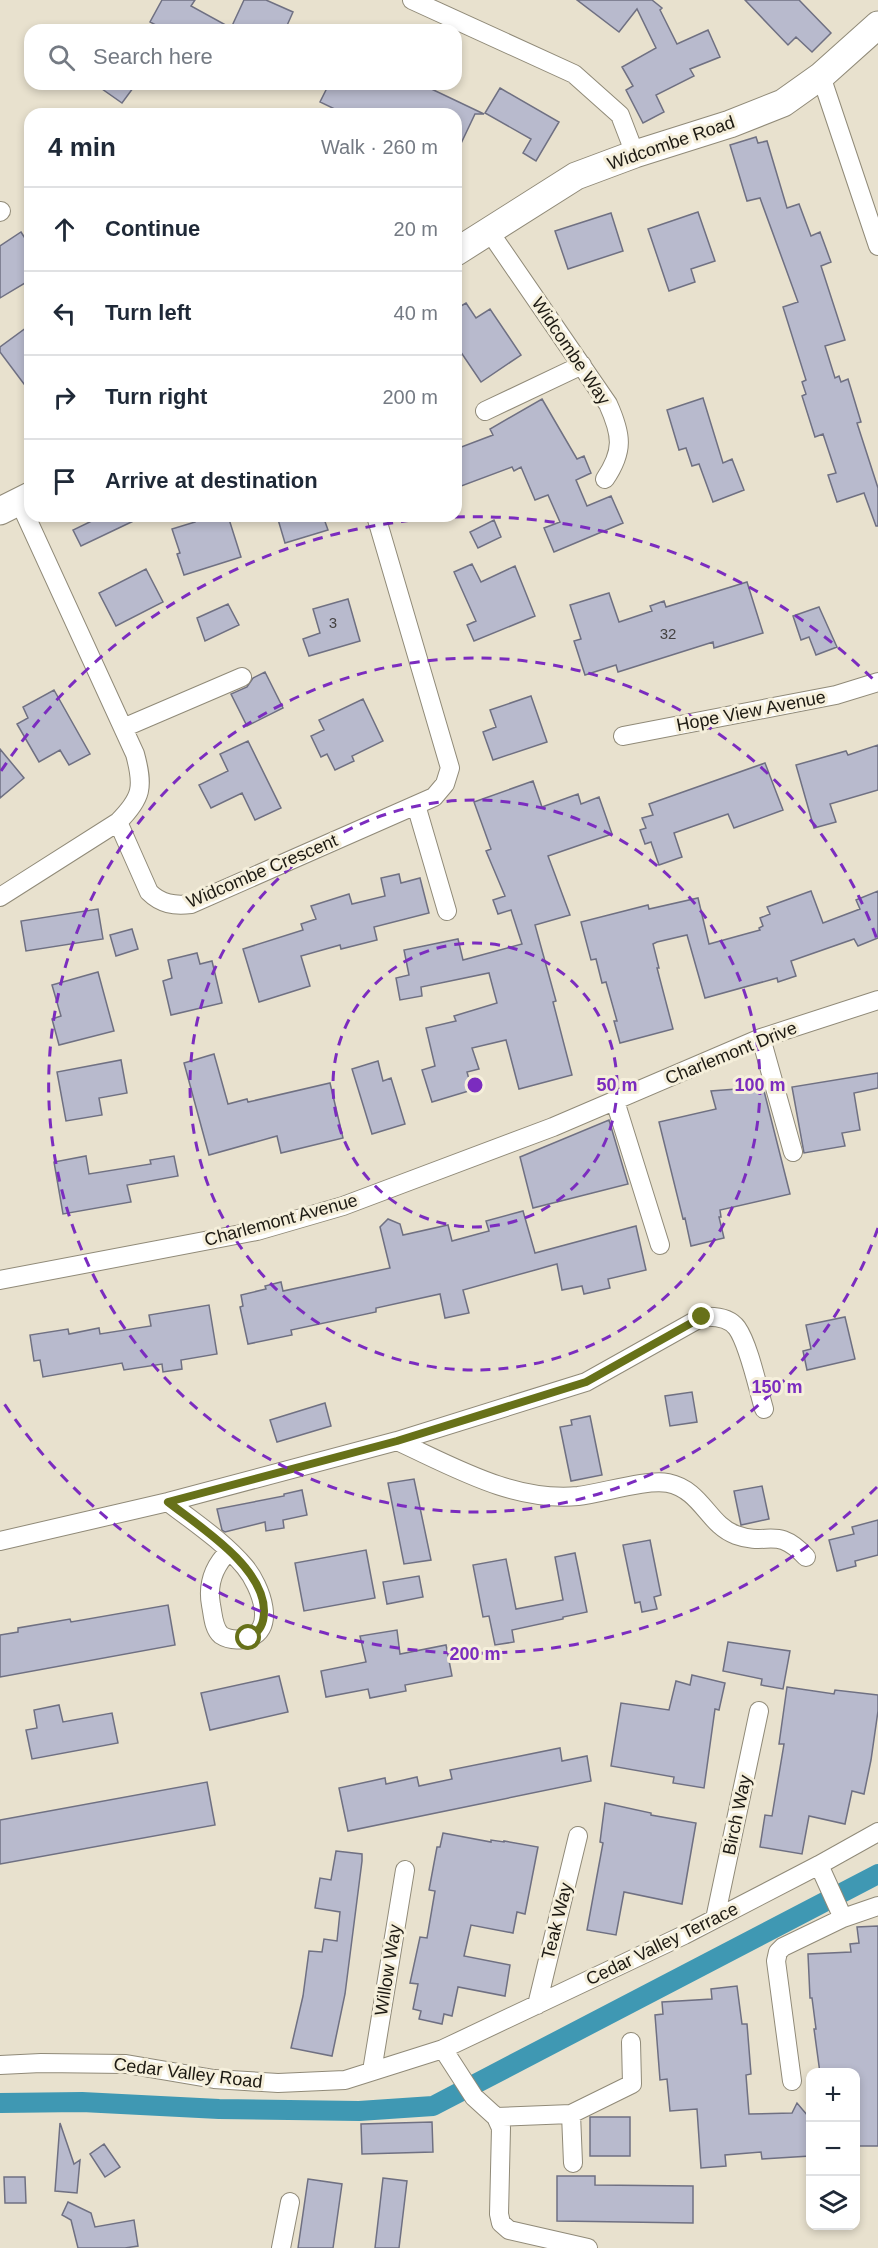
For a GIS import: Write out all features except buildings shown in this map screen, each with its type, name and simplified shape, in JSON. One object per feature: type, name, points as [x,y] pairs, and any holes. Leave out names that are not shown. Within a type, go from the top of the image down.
[{"type":"street","points":[[422,2],[574,74],[620,116],[635,154]]},
{"type":"street","name":"Widcombe Road","points":[[462,248],[576,176],[783,104],[821,76],[878,25]]},
{"type":"street","points":[[821,76],[878,246]]},
{"type":"street","name":"Widcombe Way","points":[[489,231],[608,404],[618,432],[619,448],[616,462],[605,480]]},
{"type":"street","points":[[485,411],[582,365]]},
{"type":"street","points":[[16,503],[24,520]]},
{"type":"street","points":[[0,897],[118,822],[134,805],[140,787],[140,770],[135,754],[25,522]]},
{"type":"street","name":"Widcombe Crescent","points":[[118,822],[149,892],[157,899],[179,906],[191,904],[434,797],[445,784],[450,768],[378,522]]},
{"type":"street","points":[[123,728],[242,677]]},
{"type":"street","name":"Hope View Avenue","points":[[622,736],[836,694],[878,682]]},
{"type":"street","points":[[416,805],[447,911]]},
{"type":"street","name":"Charlemont Drive","points":[[553,1127],[761,1038],[878,1000]]},
{"type":"street","points":[[761,1038],[793,1152]]},
{"type":"street","points":[[615,1101],[660,1245]]},
{"type":"street","name":"Charlemont Avenue","points":[[1,1277],[257,1231],[343,1206],[553,1127]]},
{"type":"street","points":[[0,1541],[168,1502],[397,1441],[586,1382],[702,1317],[721,1318],[737,1328],[745,1346],[764,1409]]},
{"type":"street","points":[[397,1441],[487,1482],[519,1492],[547,1497],[578,1496],[650,1482],[666,1482],[680,1486],[693,1494],[730,1533],[744,1538],[786,1539],[806,1557]]},
{"type":"street","points":[[168,1502],[229,1551]]},
{"type":"street","name":"Birch Way","points":[[715,1919],[759,1711]]},
{"type":"street","name":"Cedar Valley Terrace","points":[[443,2049],[715,1919],[878,1832]]},
{"type":"street","name":"Teak Way","points":[[537,2005],[578,1836]]},
{"type":"street","points":[[819,1865],[843,1918]]},
{"type":"street","name":"Willow Way","points":[[372,2071],[405,1870]]},
{"type":"street","points":[[792,2081],[776,1960],[778,1952],[783,1947],[843,1918],[878,1906]]},
{"type":"street","points":[[496,2117],[571,2114],[633,2084],[631,2042]]},
{"type":"street","points":[[443,2049],[474,2097],[496,2117],[501,2128],[499,2214],[501,2223],[509,2230],[588,2248]]},
{"type":"street","name":"Cedar Valley Road","points":[[0,2065],[41,2062],[126,2064],[214,2079],[278,2083],[345,2080],[443,2049]]},
{"type":"street","points":[[571,2114],[573,2163]]},
{"type":"street","points":[[281,2248],[290,2202]]},
{"type":"waterway","points":[[0,2103],[82,2102],[219,2109],[359,2111],[433,2106],[878,1874]]},
{"type":"route","points":[[249,1638],[262,1626],[264,1605],[246,1568],[229,1551],[168,1502],[397,1441],[586,1382],[702,1317]]}]
